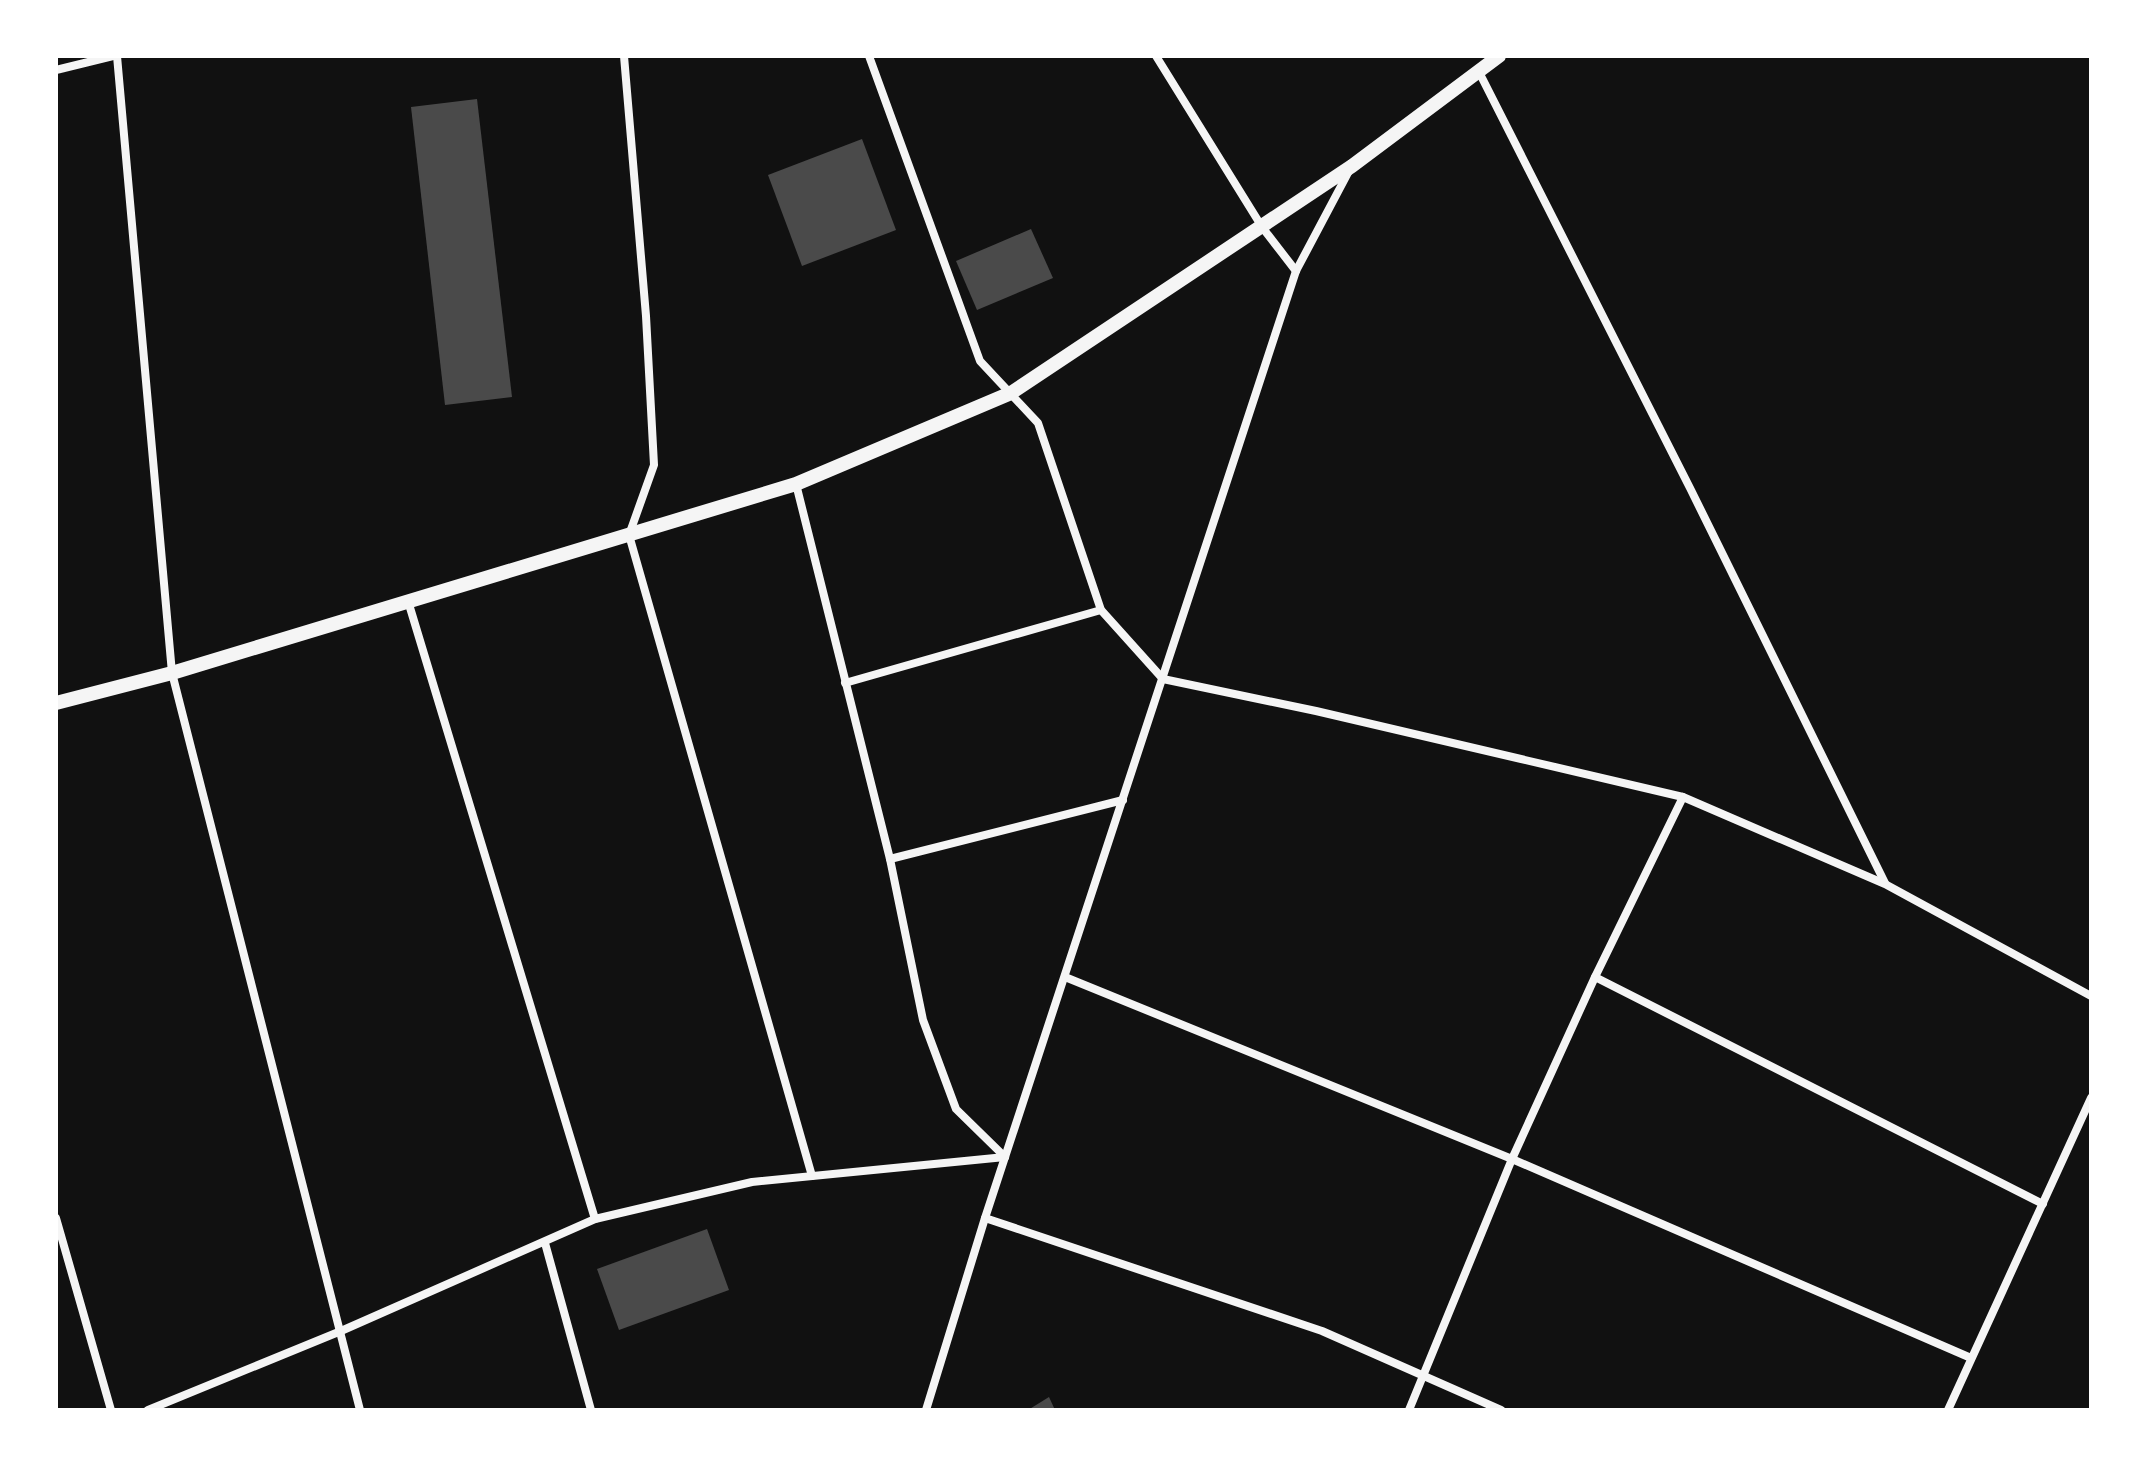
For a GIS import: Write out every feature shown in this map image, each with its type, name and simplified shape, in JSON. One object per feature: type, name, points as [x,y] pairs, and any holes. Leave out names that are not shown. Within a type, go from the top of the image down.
[{"type":"street","points":[[56,70],[115,56],[172,673],[360,1410]]},
{"type":"street","points":[[624,56],[646,316],[654,465],[629,535],[812,1176]]},
{"type":"street","points":[[869,56],[980,361],[1038,423],[1101,610],[1163,679],[1316,711],[1683,797],[1885,884],[2091,996]]},
{"type":"street","points":[[1156,56],[1262,227],[1296,271]]},
{"type":"street","points":[[56,703],[172,673],[796,484],[1011,393],[1352,166],[1499,56]]},
{"type":"street","points":[[1479,72],[1697,502],[1885,884]]},
{"type":"street","points":[[926,1410],[985,1218],[1296,271],[1352,166]]},
{"type":"street","points":[[796,484],[890,859],[923,1020],[956,1109],[1005,1157]]},
{"type":"street","points":[[408,601],[595,1219]]},
{"type":"street","points":[[845,683],[1101,610]]},
{"type":"street","points":[[1409,1410],[1512,1159],[1595,977],[1683,797]]},
{"type":"street","points":[[890,859],[1123,800]]},
{"type":"street","points":[[1065,977],[1512,1159],[1971,1358]]},
{"type":"street","points":[[1595,977],[2043,1204]]},
{"type":"street","points":[[1948,1410],[2091,1098]]},
{"type":"street","points":[[148,1410],[341,1331],[595,1219],[752,1182],[1005,1157]]},
{"type":"street","points":[[56,1218],[111,1410]]},
{"type":"street","points":[[985,1218],[1322,1331],[1501,1410]]},
{"type":"street","points":[[545,1243],[591,1410]]},
{"type":"building","points":[[477,99],[512,397],[445,405],[411,107]]},
{"type":"building","points":[[862,139],[896,230],[802,266],[768,175]]},
{"type":"building","points":[[1031,229],[1053,278],[977,310],[956,261]]},
{"type":"building","points":[[707,1229],[729,1290],[619,1330],[597,1269]]},
{"type":"building","points":[[1049,1397],[1055,1410],[1028,1410]]}]
